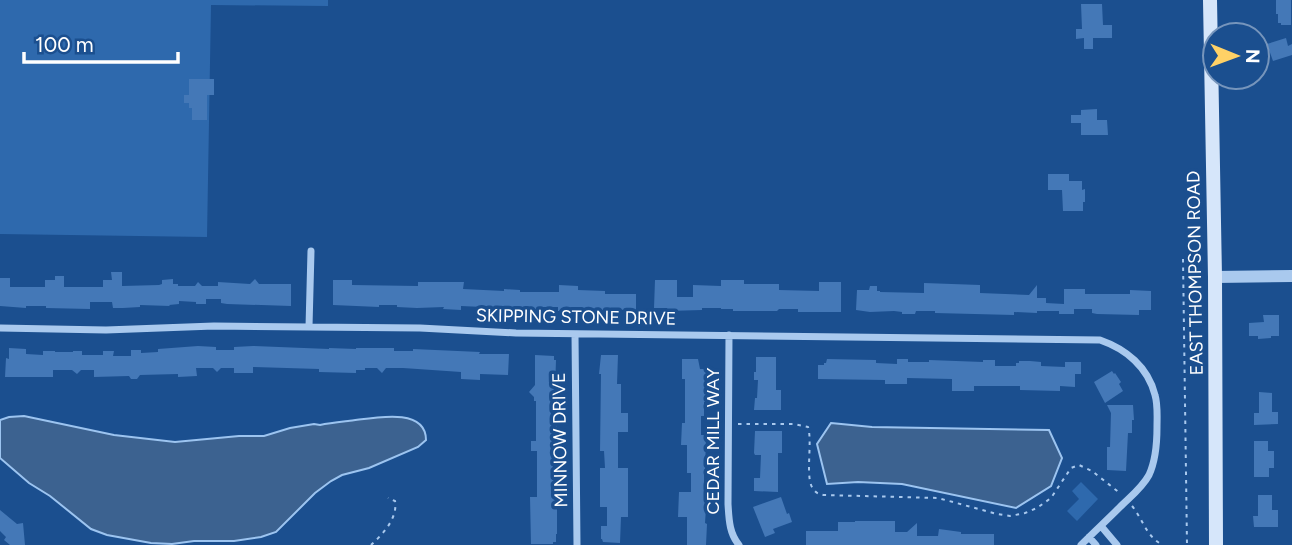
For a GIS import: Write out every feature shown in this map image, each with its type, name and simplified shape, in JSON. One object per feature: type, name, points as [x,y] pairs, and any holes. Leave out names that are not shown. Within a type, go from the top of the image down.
[{"type":"main road","name":"EAST THOMPSON ROAD","points":[[1210,0],[1216,545]]},
{"type":"street","points":[[309,327],[311,251]]},
{"type":"street","points":[[1214,277],[1292,276]]},
{"type":"street","name":"SKIPPING STONE DRIVE","points":[[0,328],[75,331],[214,326],[420,328],[516,333],[1100,340],[1115,345],[1131,356],[1143,368],[1156,396],[1157,445],[1154,461],[1149,475],[1127,501]]},
{"type":"street","name":"MINNOW DRIVE","points":[[575,334],[577,545]]},
{"type":"street","name":"CEDAR MILL WAY","points":[[729,335],[729,522],[739,545]]},
{"type":"street","points":[[1081,545],[1127,501]]},
{"type":"street","points":[[1101,526],[1117,545]]},
{"type":"street","points":[[1088,537],[1096,545]]},
{"type":"path","points":[[1183,259],[1187,545]]},
{"type":"path","points":[[728,424],[794,424],[808,427],[811,440],[809,481],[814,491],[824,495],[938,498],[1010,516],[1037,508],[1051,498],[1071,468],[1079,465],[1092,471],[1121,494],[1140,516],[1154,540],[1163,545]]},
{"type":"path","points":[[371,545],[382,534],[395,512],[395,501],[388,498]]},
{"type":"shaded area","points":[[0,0],[328,0],[328,6],[211,5],[207,237],[0,234]]},
{"type":"shaded area","points":[[24,416],[114,435],[175,442],[264,436],[314,424],[395,417],[417,422],[424,429],[426,440],[418,447],[331,481],[276,532],[234,541],[151,543],[107,535],[91,529],[0,458],[0,420]]},
{"type":"shaded area","points":[[831,423],[872,427],[1049,430],[1062,458],[1051,486],[1016,508],[902,484],[827,484],[817,444]]},
{"type":"shaded area","points":[[1081,482],[1098,499],[1077,521],[1067,511],[1079,499],[1072,491]]},
{"type":"building","points":[[1276,0],[1291,0],[1291,25],[1278,23]]},
{"type":"building","points":[[1081,4],[1102,4],[1103,25],[1112,25],[1112,38],[1093,38],[1093,49],[1084,49],[1084,38],[1076,39],[1076,29],[1082,29]]},
{"type":"building","points":[[1286,38],[1288,46],[1292,44],[1292,55],[1273,61],[1271,43]]},
{"type":"building","points":[[189,79],[214,79],[214,95],[207,95],[207,120],[192,120],[192,108],[189,108],[189,103],[184,103],[184,95],[189,95]]},
{"type":"building","points":[[1097,109],[1097,120],[1107,120],[1108,135],[1081,135],[1081,123],[1071,123],[1071,115],[1081,115],[1081,110]]},
{"type":"building","points":[[1048,174],[1069,174],[1069,181],[1082,181],[1082,190],[1085,189],[1083,211],[1063,211],[1062,190],[1048,190]]},
{"type":"building","points":[[111,272],[122,272],[122,286],[159,285],[162,280],[173,279],[173,284],[178,286],[195,286],[198,282],[202,286],[218,286],[218,282],[250,284],[255,279],[259,284],[291,284],[291,306],[227,304],[221,303],[221,299],[206,299],[206,304],[179,301],[179,304],[170,306],[140,305],[123,308],[113,308],[112,302],[90,302],[90,309],[0,306],[0,278],[10,278],[10,287],[45,287],[45,280],[64,276],[64,287],[103,287],[103,280],[112,280]]},
{"type":"building","points":[[333,280],[352,280],[352,285],[418,286],[418,282],[464,282],[463,289],[504,289],[520,292],[559,292],[559,285],[578,286],[578,290],[605,291],[605,294],[636,294],[636,314],[627,314],[627,310],[607,309],[595,312],[558,311],[558,307],[542,307],[542,311],[483,310],[483,307],[461,306],[461,310],[397,305],[333,305]]},
{"type":"building","points":[[655,280],[677,280],[677,297],[693,297],[693,285],[721,286],[721,280],[744,280],[744,284],[779,284],[779,290],[819,291],[819,282],[841,282],[841,312],[798,312],[798,309],[733,311],[721,308],[667,311],[667,308],[654,308]]},
{"type":"building","points":[[924,283],[980,285],[980,293],[1029,295],[1037,285],[1037,298],[1046,298],[1046,303],[1064,304],[1064,289],[1085,289],[1085,294],[1151,291],[1151,310],[1139,310],[1139,315],[1097,314],[1092,313],[1092,309],[1074,309],[1074,314],[1037,311],[1014,312],[1014,315],[935,311],[902,314],[894,311],[856,310],[857,290],[869,290],[870,286],[877,286],[877,291],[880,292],[924,293]]},
{"type":"building","points":[[1263,315],[1279,315],[1279,336],[1258,339],[1258,336],[1249,336],[1249,323],[1264,322]]},
{"type":"building","points":[[253,346],[394,348],[394,351],[413,349],[509,354],[508,375],[480,374],[480,380],[461,379],[461,372],[403,368],[386,368],[382,373],[377,368],[365,368],[356,370],[356,373],[253,367],[253,373],[234,373],[234,368],[221,368],[217,372],[213,368],[196,368],[197,376],[140,375],[137,379],[131,379],[129,376],[94,377],[94,370],[81,370],[77,374],[72,370],[53,370],[53,377],[5,377],[9,348],[26,349],[26,354],[82,351],[82,355],[103,355],[103,351],[114,351],[113,356],[131,356],[131,350],[141,350],[141,353],[158,352],[158,349],[216,347],[216,350]]},
{"type":"building","points":[[535,355],[554,356],[556,360],[554,420],[557,420],[557,451],[553,451],[553,467],[557,467],[557,534],[553,544],[531,544],[530,497],[537,497],[537,451],[531,451],[531,441],[536,441],[536,401],[529,392],[535,385]]},
{"type":"building","points":[[601,355],[618,355],[617,384],[621,384],[621,413],[628,413],[628,432],[618,432],[618,468],[628,468],[628,517],[621,517],[620,543],[603,542],[601,539],[601,526],[607,526],[607,507],[600,507],[600,468],[605,468],[604,451],[600,451]]},
{"type":"building","points":[[756,357],[776,357],[776,390],[781,390],[781,410],[754,410],[758,380],[754,380]]},
{"type":"building","points":[[682,359],[698,359],[700,369],[708,369],[704,416],[701,416],[701,435],[706,435],[706,545],[687,545],[687,517],[678,517],[679,492],[691,492],[691,473],[687,473],[687,445],[681,445],[682,423],[685,423]]},
{"type":"building","points":[[827,359],[876,360],[876,363],[897,364],[897,359],[908,359],[908,362],[995,360],[995,366],[1016,366],[1019,361],[1030,361],[1041,362],[1041,366],[1065,367],[1065,362],[1081,362],[1081,374],[1075,374],[1075,387],[1060,386],[1060,391],[1020,390],[1020,386],[974,386],[974,391],[952,391],[952,379],[907,378],[907,384],[885,384],[885,380],[818,379],[818,365],[824,365]]},
{"type":"building","points":[[1112,371],[1121,382],[1119,384],[1123,391],[1105,403],[1094,382]]},
{"type":"building","points":[[1259,392],[1272,393],[1272,412],[1278,412],[1278,424],[1254,425],[1254,413],[1259,413]]},
{"type":"building","points":[[1107,405],[1133,405],[1134,420],[1132,433],[1128,433],[1126,471],[1107,470],[1111,413]]},
{"type":"building","points":[[755,431],[782,431],[782,453],[778,453],[778,492],[754,491],[754,478],[760,478],[761,455],[754,453]]},
{"type":"building","points":[[1254,441],[1268,441],[1268,451],[1274,451],[1274,468],[1269,468],[1269,477],[1254,477]]},
{"type":"building","points":[[1258,495],[1272,495],[1272,510],[1278,510],[1278,527],[1254,527],[1253,516],[1258,516]]},
{"type":"building","points":[[781,497],[792,522],[773,529],[775,533],[765,537],[753,507]]},
{"type":"building","points":[[0,510],[17,524],[23,523],[25,545],[10,545],[4,540],[6,537],[0,531]]},
{"type":"building","points":[[895,521],[895,532],[907,532],[917,523],[917,536],[938,536],[939,529],[961,534],[994,534],[994,545],[806,545],[806,531],[838,531],[838,522]]}]
